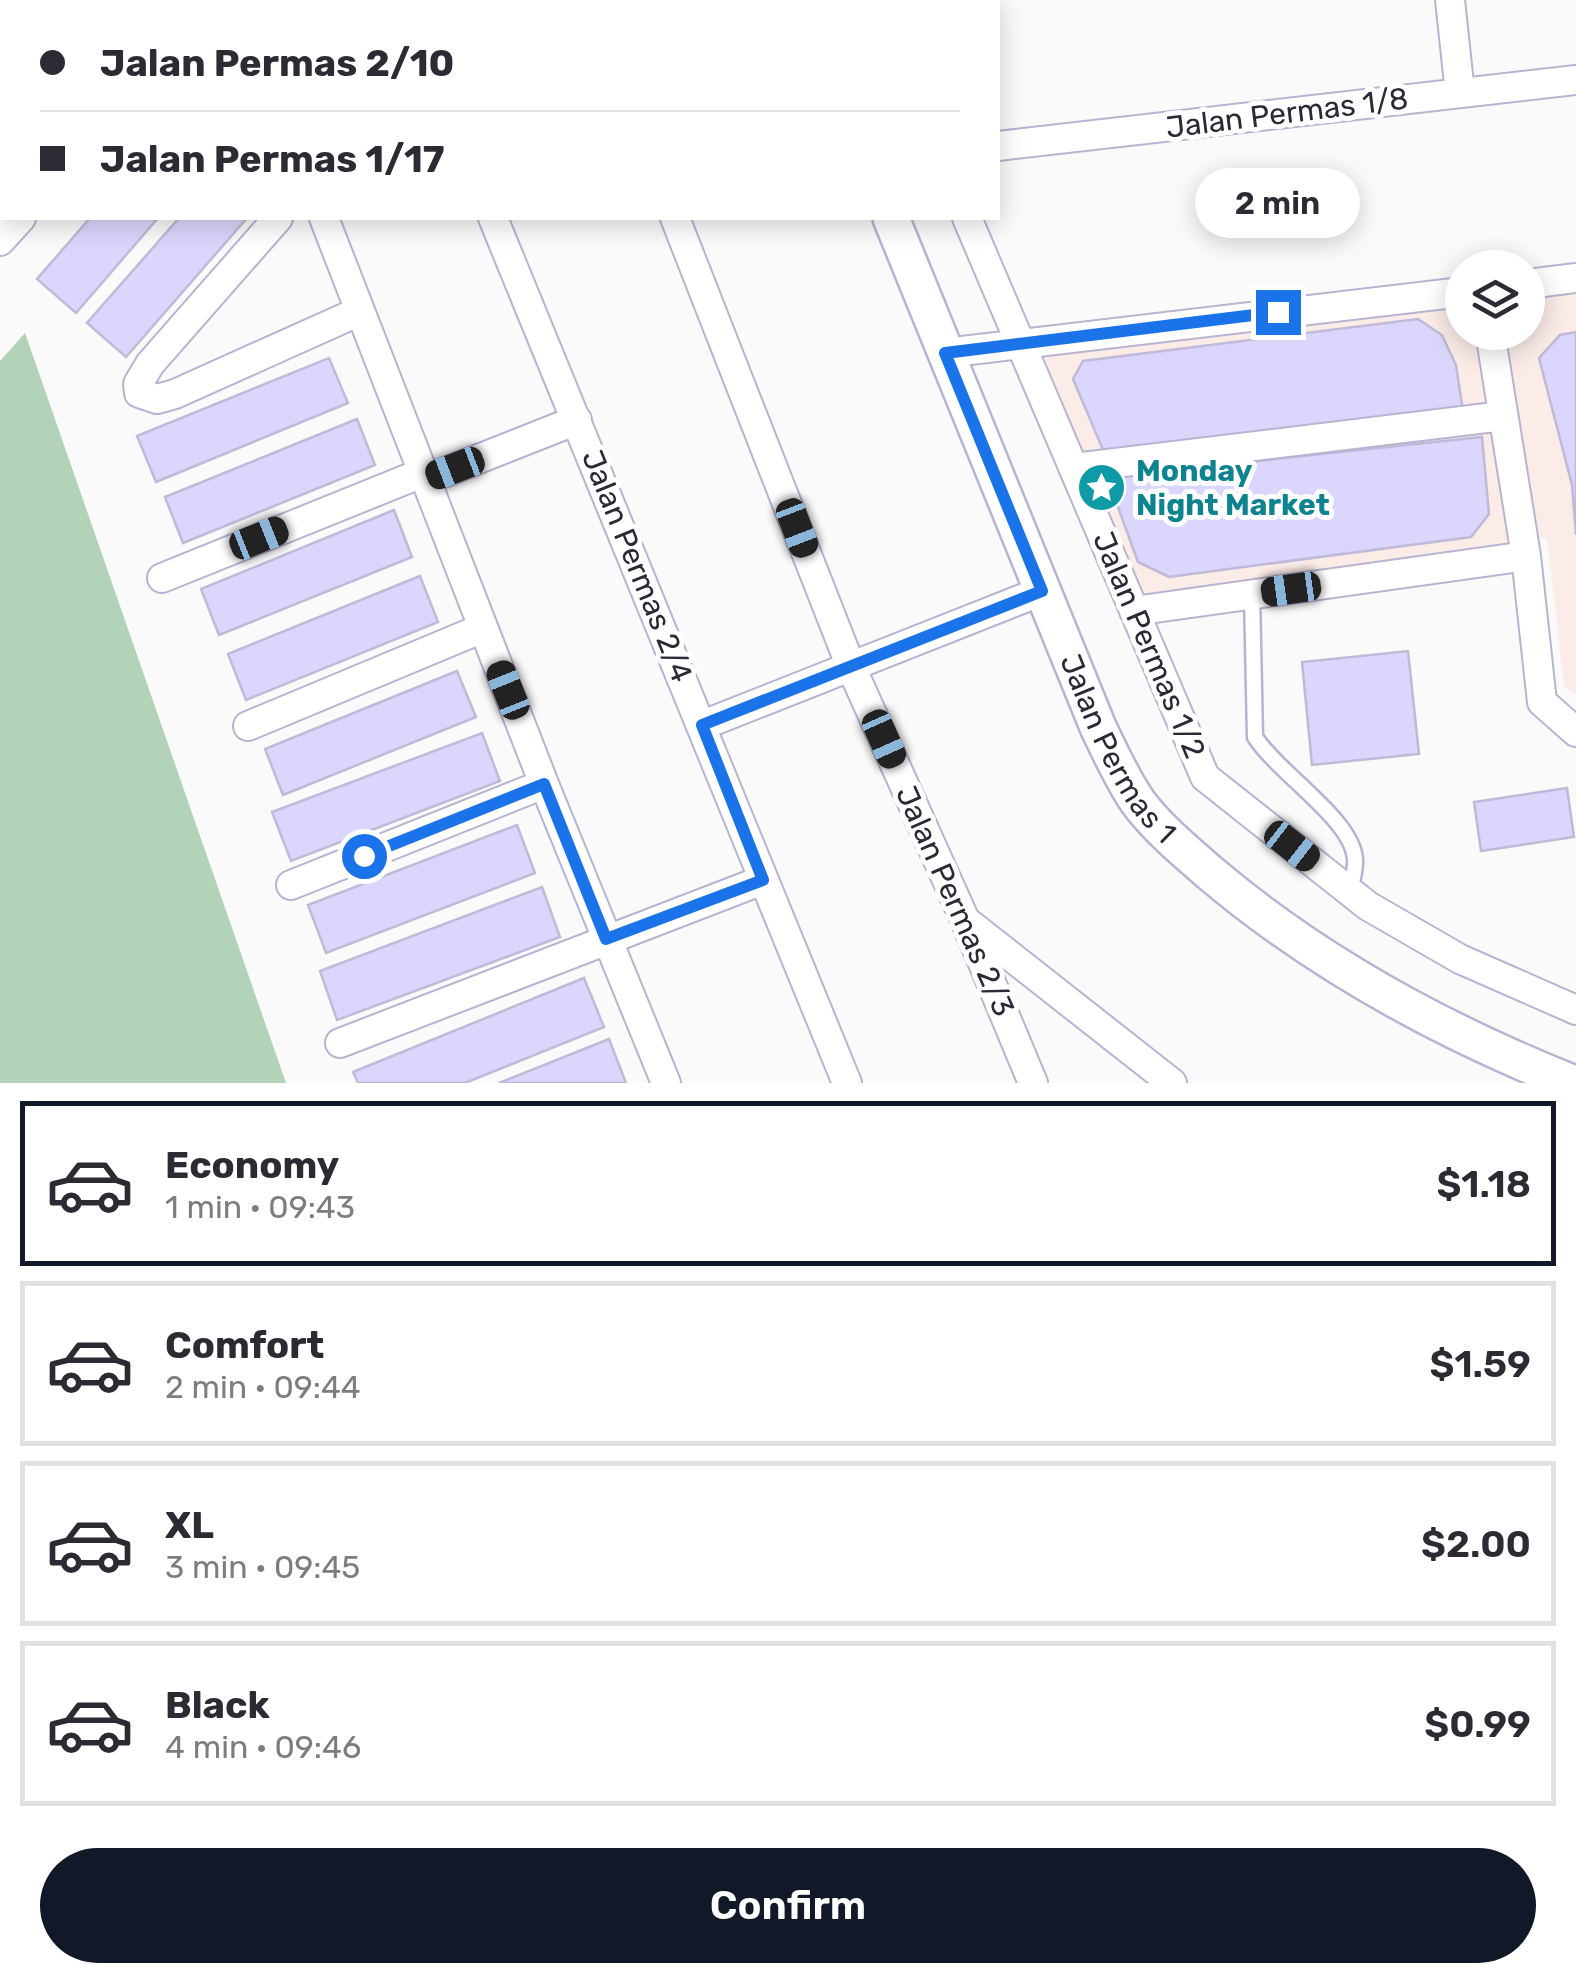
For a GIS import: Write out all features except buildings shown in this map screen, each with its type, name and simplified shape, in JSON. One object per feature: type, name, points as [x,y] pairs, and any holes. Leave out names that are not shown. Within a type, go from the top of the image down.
[{"type":"street","points":[[1450,0],[1460,93]]},
{"type":"street","name":"Jalan Permas 1/8","points":[[1000,146],[1576,80]]},
{"type":"street","points":[[0,241],[19,220]]},
{"type":"street","points":[[276,220],[150,364],[138,384],[139,393],[158,398],[175,394],[360,311]]},
{"type":"street","points":[[325,220],[544,784],[666,1083]]},
{"type":"street","name":"Jalan Permas 2/4","points":[[494,220],[847,1083]]},
{"type":"street","name":"Jalan Permas 2/3","points":[[676,220],[851,667],[965,920],[1033,1083]]},
{"type":"street","name":"Jalan Permas 1","points":[[891,220],[1042,591],[1117,767],[1139,803],[1187,853],[1240,898],[1350,975],[1426,1017],[1572,1083]]},
{"type":"street","name":"Jalan Permas 1/2","points":[[968,220],[1205,777],[1368,906],[1460,959],[1576,1010]]},
{"type":"street","points":[[1545,282],[1576,278]]},
{"type":"street","points":[[945,353],[1445,294]]},
{"type":"street","points":[[1493,350],[1526,556],[1542,702],[1576,732]]},
{"type":"street","points":[[1074,468],[1503,416]]},
{"type":"street","points":[[162,578],[576,420]]},
{"type":"street","points":[[1134,611],[1526,556]]},
{"type":"street","points":[[702,725],[1042,591]]},
{"type":"street","points":[[248,726],[483,628]]},
{"type":"street","points":[[291,884],[544,784]]},
{"type":"street","points":[[340,1043],[763,880]]},
{"type":"street","points":[[965,920],[1172,1083]]},
{"type":"lane","points":[[1252,594],[1255,736],[1266,753],[1333,816],[1349,837],[1355,860],[1350,891]]},
{"type":"shaded area","points":[[1576,294],[1576,695],[1564,686],[1547,537],[1143,595],[1044,357],[1445,308],[1445,350],[1545,350],[1545,297]]},
{"type":"green space","points":[[25,333],[286,1083],[0,1083],[0,361]]},
{"type":"place","name":"Monday Night Market","points":[[1101,488]]},
{"type":"route","points":[[364,856],[544,784],[606,939],[763,880],[702,725],[1042,591],[945,353],[1278,312]]}]
